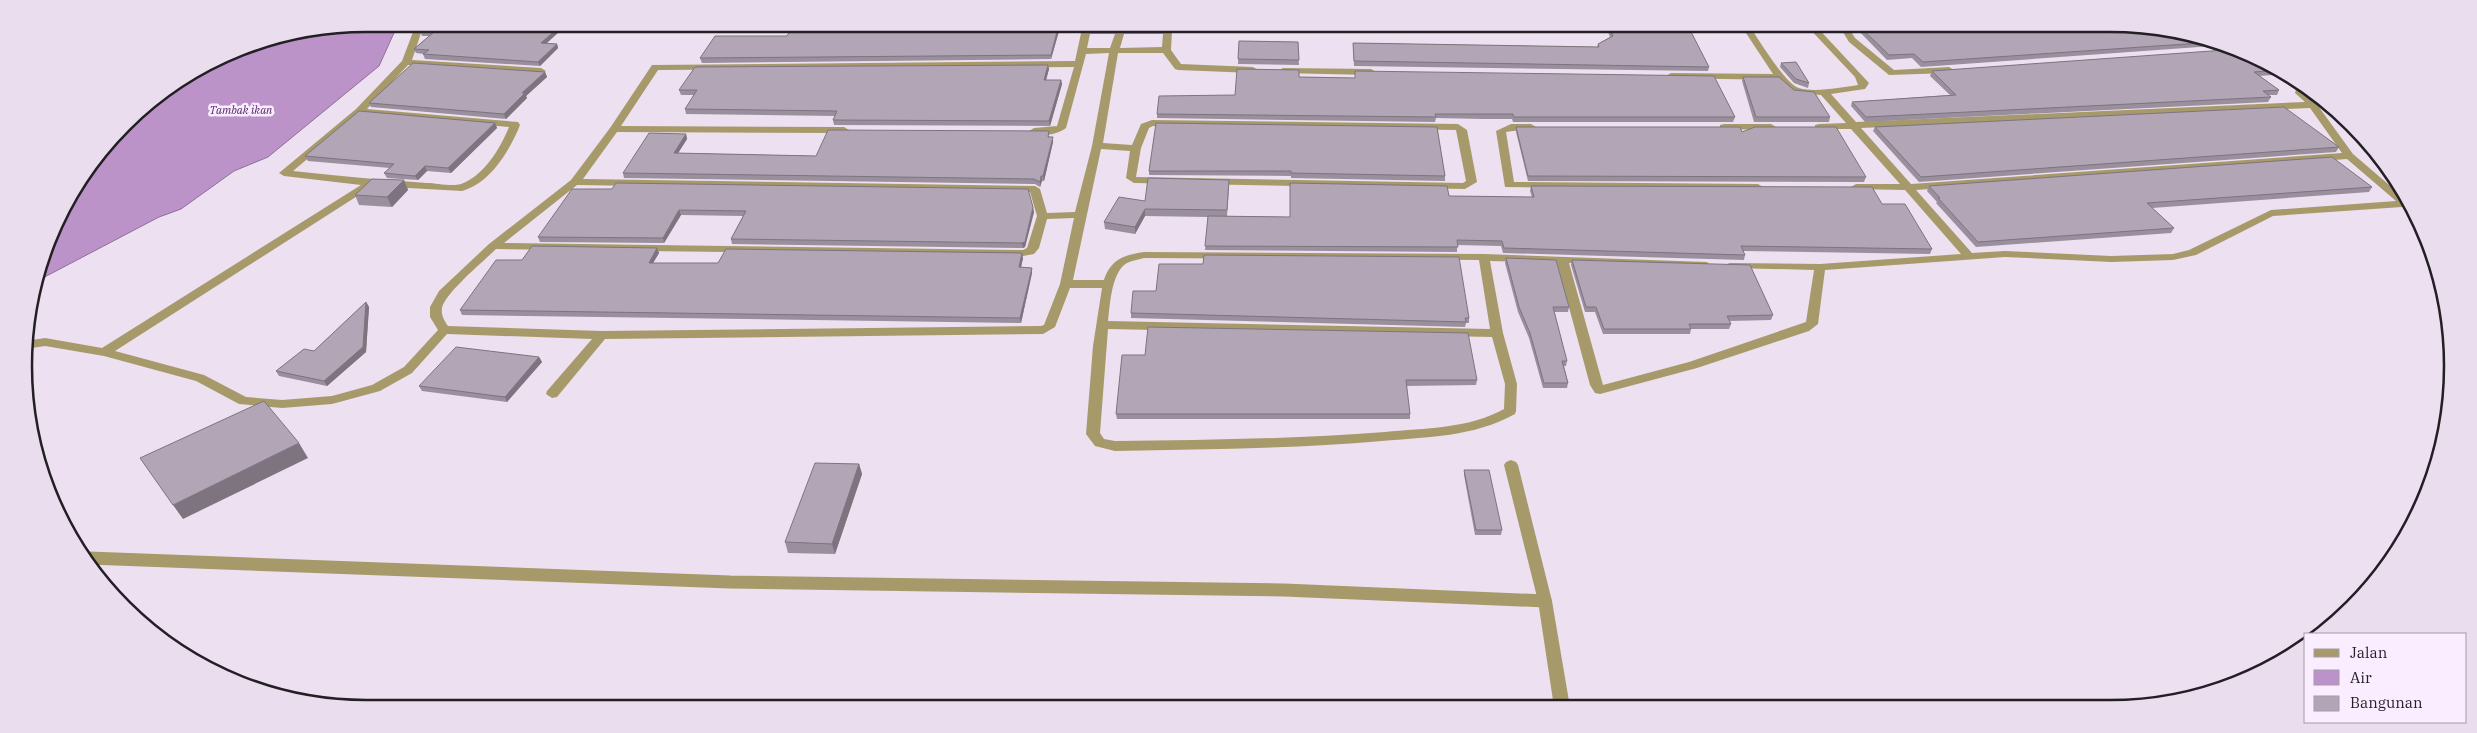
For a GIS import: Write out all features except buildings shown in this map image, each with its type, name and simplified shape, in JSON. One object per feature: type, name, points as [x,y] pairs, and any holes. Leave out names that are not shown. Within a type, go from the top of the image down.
[{"type":"street","points":[[359,111],[515,125],[500,155],[481,175],[464,187],[370,182],[284,173],[359,111],[406,62],[417,32]]},
{"type":"street","points":[[1021,131],[1050,131],[1061,128],[1086,32]]},
{"type":"street","points":[[33,344],[45,342],[104,352],[200,378],[244,400],[282,404],[332,400],[376,388],[408,370],[444,330],[602,335],[1036,332],[1049,327],[1066,284],[1097,146],[1119,32]]},
{"type":"street","points":[[1169,32],[1166,50],[1175,65],[1183,68],[1382,72]]},
{"type":"street","points":[[1749,32],[1780,77],[1796,91],[1824,92],[1857,89],[1864,83],[1839,41],[1841,32]]},
{"type":"street","points":[[1824,32],[1892,73],[1956,69]]},
{"type":"street","points":[[1081,51],[1166,50]]},
{"type":"street","points":[[406,62],[541,71]]},
{"type":"street","points":[[444,330],[436,317],[436,307],[443,294],[493,246],[575,182],[614,129],[652,69],[662,66],[1079,64]]},
{"type":"street","points":[[1660,76],[1780,77]]},
{"type":"street","points":[[1824,92],[1970,257]]},
{"type":"street","points":[[2300,92],[2313,105],[2349,156],[2398,197]]},
{"type":"street","points":[[1806,127],[1855,127],[2313,105]]},
{"type":"street","points":[[1152,123],[1458,127],[1462,130],[1472,182],[1465,186],[1134,180],[1131,178],[1136,148],[1145,126],[1152,123]]},
{"type":"street","points":[[1540,127],[1510,127],[1501,131],[1509,185],[1769,187]]},
{"type":"street","points":[[1717,127],[1786,127]]},
{"type":"street","points":[[614,129],[852,130]]},
{"type":"street","points":[[1097,146],[1136,148]]},
{"type":"street","points":[[1848,187],[1908,187],[2349,156]]},
{"type":"street","points":[[104,352],[304,227],[370,182]]},
{"type":"street","points":[[493,246],[1023,253],[1030,252],[1033,248],[1042,216],[1035,189],[575,182]]},
{"type":"street","points":[[1484,257],[1497,333],[1511,384],[1512,398],[1510,411],[1496,420],[1464,429],[1336,441],[1115,446],[1100,443],[1094,434],[1102,325],[1109,284],[1115,267],[1121,261],[1144,255],[1484,257],[1820,267],[2005,254],[2111,259],[2173,257],[2192,253],[2271,213],[2402,204]]},
{"type":"street","points":[[1042,216],[1080,215]]},
{"type":"street","points":[[1562,260],[1596,385],[1600,390],[1693,365],[1806,328],[1812,324],[1820,267]]},
{"type":"street","points":[[1066,284],[1109,284]]},
{"type":"street","points":[[1102,325],[1497,333]]},
{"type":"street","points":[[552,394],[602,335]]},
{"type":"street","points":[[1511,465],[1545,601],[1561,700]]},
{"type":"lane","points":[[93,558],[730,582],[1284,590],[1545,601]]},
{"type":"water","name":"Tambak ikan","points":[[394,32],[379,66],[268,157],[234,171],[181,209],[159,217],[45,277],[58,239],[77,199],[102,163],[115,146],[146,115],[181,89],[219,67],[259,50],[280,44],[323,35]]}]
